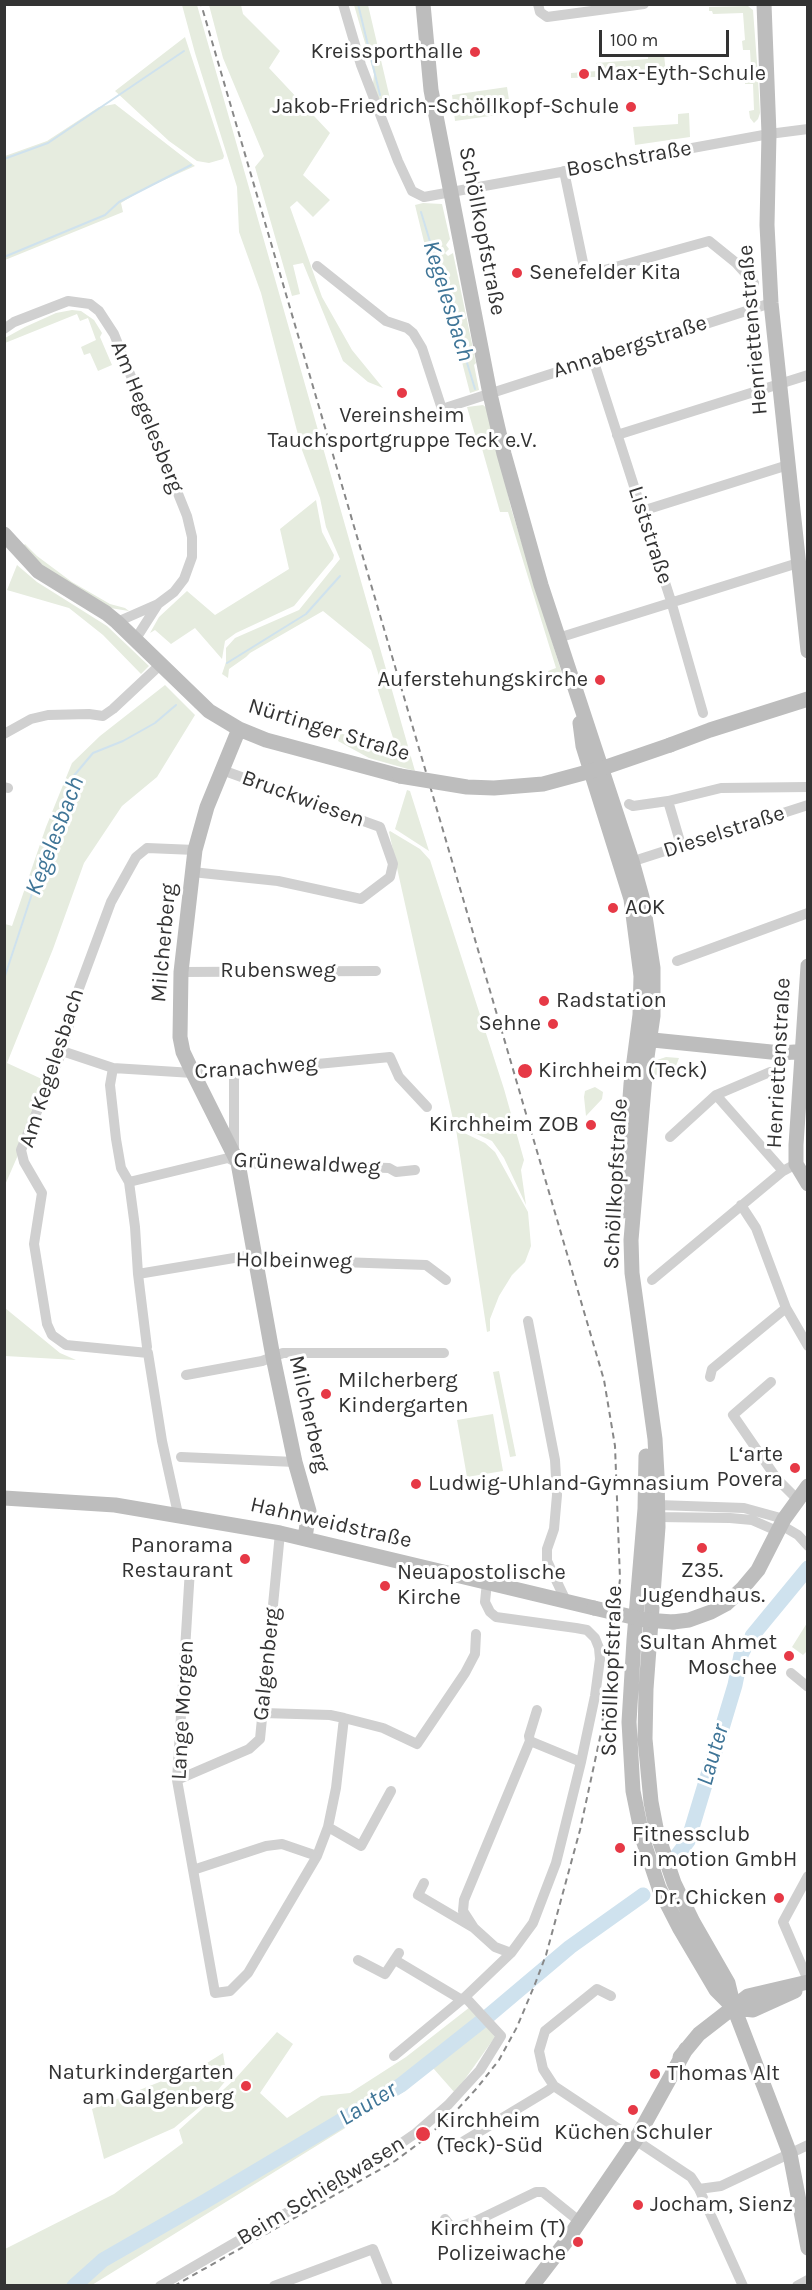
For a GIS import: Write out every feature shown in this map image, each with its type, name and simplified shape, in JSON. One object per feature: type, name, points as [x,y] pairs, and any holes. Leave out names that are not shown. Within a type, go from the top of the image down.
[{"type":"main road","name":"Schöllkopfstraße","points":[[423,4],[431,90],[490,394],[525,533],[578,702],[583,746],[622,865],[637,930],[644,1039],[631,1084],[621,1243],[622,1279],[654,1510],[655,1587],[646,1689],[645,1739],[648,1787],[657,1833],[671,1874],[693,1922],[728,1983],[734,2008],[790,2154],[807,2248]]},
{"type":"main road","name":"Henriettenstraße","points":[[764,4],[769,134],[767,225],[771,303],[807,651]]},
{"type":"main road","name":"Nürtinger Straße","points":[[4,534],[38,571],[117,622],[209,711],[239,729],[266,740],[400,777],[467,787],[494,788],[543,784],[595,770],[807,699]]},
{"type":"main road","name":"Milcherberg","points":[[239,729],[207,807],[195,850],[181,972],[180,1037],[183,1052],[236,1160],[273,1357],[295,1462],[309,1511],[305,1539]]},
{"type":"main road","name":"Henriettenstraße","points":[[790,1167],[802,1082],[807,966]]},
{"type":"main road","points":[[644,1039],[781,1053],[804,1052]]},
{"type":"main road","points":[[790,1167],[807,1184]]},
{"type":"main road","name":"Hahnweidstraße","points":[[4,1498],[115,1504],[178,1514],[280,1533],[645,1620],[673,1622],[688,1620],[711,1612],[726,1604],[742,1589],[758,1570],[781,1525],[807,1486]]},
{"type":"main road","points":[[532,2286],[635,2141],[639,2124],[674,2064],[699,2034],[734,2008],[753,2010],[798,1990],[807,1982]]},
{"type":"street","name":"Boschstraße","points":[[343,4],[361,65],[408,184],[412,191],[424,196],[807,129]]},
{"type":"street","points":[[539,8],[547,17],[644,4]]},
{"type":"street","points":[[564,171],[585,272],[590,274],[710,241],[754,282]]},
{"type":"street","points":[[317,266],[386,321],[407,328],[413,333],[422,348],[442,409],[490,394]]},
{"type":"street","name":"Am Hegelesberg","points":[[8,325],[57,304],[79,301],[90,304],[99,311],[114,334],[187,516],[192,537],[192,557],[184,579],[174,592],[158,604],[117,622]]},
{"type":"street","name":"Annabergstraße","points":[[490,394],[771,303]]},
{"type":"street","name":"Liststraße","points":[[593,359],[671,601],[703,713]]},
{"type":"street","points":[[617,435],[807,375]]},
{"type":"street","points":[[642,511],[788,465]]},
{"type":"street","points":[[558,638],[798,562]]},
{"type":"street","name":"Am Hegelesberg","points":[[135,640],[158,604]]},
{"type":"street","points":[[4,734],[31,719],[48,715],[103,716],[160,665]]},
{"type":"street","name":"Bruckwiesen","points":[[192,872],[278,881],[361,899],[390,877],[393,864],[380,827],[222,771]]},
{"type":"street","points":[[629,804],[633,806],[668,801],[721,788],[807,787]]},
{"type":"street","points":[[668,801],[681,845]]},
{"type":"street","name":"Dieselstraße","points":[[640,859],[807,805]]},
{"type":"street","name":"Am Kegelesbach","points":[[178,1514],[162,1441],[148,1353],[66,1345],[52,1335],[46,1324],[34,1244],[42,1193],[24,1162],[21,1150],[62,1051],[78,991],[111,902],[136,857],[147,848],[195,850]]},
{"type":"street","points":[[676,962],[807,913]]},
{"type":"street","name":"Rubensweg","points":[[181,972],[375,971]]},
{"type":"street","name":"Cranachweg","points":[[62,1051],[113,1068],[193,1073],[234,1072],[390,1057],[399,1077],[427,1107]]},
{"type":"street","points":[[113,1068],[110,1085],[116,1139],[121,1168],[129,1182],[147,1347]]},
{"type":"street","name":"Milcherberg","points":[[234,1072],[236,1160]]},
{"type":"street","points":[[670,1137],[716,1095],[770,1072]]},
{"type":"street","points":[[652,1280],[790,1167],[716,1095]]},
{"type":"street","name":"Grünewaldweg","points":[[129,1182],[228,1158],[389,1168],[396,1172],[414,1170]]},
{"type":"street","points":[[741,1205],[756,1228],[786,1308],[807,1346]]},
{"type":"street","name":"Holbeinweg","points":[[138,1274],[246,1256],[426,1265],[446,1280]]},
{"type":"street","points":[[710,1377],[712,1369],[786,1308]]},
{"type":"street","points":[[528,1321],[555,1460],[557,1495],[554,1529],[547,1562],[566,1601]]},
{"type":"street","points":[[186,1375],[262,1361],[283,1353],[444,1353]]},
{"type":"street","points":[[771,1383],[733,1415],[777,1479],[797,1499]]},
{"type":"street","points":[[181,1457],[295,1462]]},
{"type":"street","points":[[654,1510],[744,1508],[798,1535],[807,1546]]},
{"type":"street","name":"Galgenberg","points":[[177,1780],[249,1749],[260,1738],[280,1533]]},
{"type":"street","name":"Lange Morgen","points":[[190,1569],[177,1780],[215,1993],[230,1991],[248,1973],[317,1856]]},
{"type":"street","points":[[394,2056],[464,1999],[511,1953],[533,1923],[547,1889],[581,1762],[600,1659],[595,1638],[587,1630],[496,1617],[490,1612],[486,1602],[487,1582]]},
{"type":"street","points":[[264,1713],[330,1715],[382,1728],[417,1744],[470,1664],[475,1654],[476,1634]]},
{"type":"street","points":[[791,1673],[807,1687]]},
{"type":"street","points":[[474,1928],[463,1911],[464,1900],[530,1741],[528,1737],[537,1710]]},
{"type":"street","points":[[193,1870],[266,1846],[282,1844],[317,1856],[328,1827],[336,1788],[344,1718]]},
{"type":"street","points":[[530,1741],[581,1762]]},
{"type":"street","points":[[328,1827],[361,1846],[391,1791]]},
{"type":"street","points":[[807,1876],[783,1922],[807,1982]]},
{"type":"street","points":[[424,1883],[418,1896],[474,1928],[495,1947],[511,1953]]},
{"type":"street","name":"Beim Schießwasen","points":[[160,2286],[374,2162],[416,2133],[460,2094],[480,2070],[501,2036],[464,1999],[397,1956],[385,1974],[358,1960]]},
{"type":"street","points":[[610,1996],[597,1989],[545,2031],[539,2051],[543,2069],[554,2085],[691,2177],[699,2189],[743,2286]]},
{"type":"street","points":[[464,2141],[548,2091],[554,2085]]},
{"type":"street","points":[[699,2189],[721,2186],[807,2145]]},
{"type":"street","points":[[445,2219],[453,2229],[476,2221],[536,2192],[543,2192],[579,2221]]},
{"type":"street","points":[[274,2286],[373,2249],[388,2286]]},
{"type":"street","points":[[797,2286],[807,2280]]},
{"type":"shaded area","points":[[182,5],[197,5],[415,771],[369,758],[338,741],[341,733],[369,746],[394,741],[377,687],[380,679],[371,650],[323,611],[250,653],[229,669],[228,678],[222,674],[226,662],[226,648],[235,638],[299,610],[340,559],[326,527],[320,498],[302,450],[261,293],[239,232],[237,187]]},
{"type":"shaded area","points":[[209,5],[241,5],[243,14],[280,51],[269,68],[330,133],[303,175],[330,200],[313,217],[297,201],[290,207],[322,297],[352,350],[383,388],[368,382],[343,361],[303,263],[293,265],[300,294],[292,296],[255,167],[264,156],[223,58]]},
{"type":"shaded area","points":[[354,5],[368,5],[392,107],[383,110],[373,84],[374,74]]},
{"type":"shaded area","points":[[748,6],[753,10],[758,76],[744,77],[744,68],[751,67],[750,50],[743,50],[742,41],[745,40],[743,13],[713,14],[709,11],[709,7]]},
{"type":"shaded area","points":[[185,37],[224,156],[223,159],[209,163],[197,161],[169,141],[115,91]]},
{"type":"shaded area","points":[[648,54],[664,54],[666,74],[571,78],[571,73],[597,71],[596,63],[648,59]]},
{"type":"shaded area","points":[[758,79],[760,113],[754,123],[749,111],[754,110],[753,84],[745,84],[745,80]]},
{"type":"shaded area","points":[[507,87],[511,113],[455,121],[452,95]]},
{"type":"shaded area","points":[[115,104],[195,166],[142,190],[121,203],[123,212],[5,260],[5,156],[47,141],[99,107]]},
{"type":"shaded area","points":[[689,113],[690,137],[635,145],[633,127],[678,124],[678,114]]},
{"type":"shaded area","points":[[442,204],[450,239],[446,245],[449,249],[445,253],[448,256],[453,253],[476,363],[474,365],[479,390],[470,393],[449,312],[442,305],[427,254],[415,205]]},
{"type":"shaded area","points":[[81,311],[94,320],[102,333],[100,337],[112,365],[98,371],[90,353],[84,355],[81,347],[96,340],[88,318],[80,321],[77,314],[5,343],[5,338],[25,327],[56,313]]},
{"type":"shaded area","points":[[483,405],[488,409],[511,508],[563,677],[552,682],[548,671],[556,668],[508,512],[500,512],[481,445],[478,445],[467,407]]},
{"type":"shaded area","points":[[316,500],[322,532],[334,555],[294,606],[236,633],[225,641],[222,659],[195,628],[171,644],[155,630],[150,633],[159,617],[187,591],[215,615],[289,569],[280,529]]},
{"type":"shaded area","points":[[25,544],[72,582],[110,604],[129,611],[110,608],[47,569],[22,547]]},
{"type":"shaded area","points":[[17,565],[37,582],[107,626],[149,666],[141,674],[103,635],[69,608],[7,590]]},
{"type":"shaded area","points":[[165,685],[195,715],[157,777],[122,806],[84,863],[53,949],[7,1063],[44,1080],[5,1185],[5,924],[12,926],[46,827],[72,763],[100,736]]},
{"type":"shaded area","points":[[407,790],[410,791],[429,851],[395,829]]},
{"type":"shaded area","points":[[390,831],[420,849],[430,860],[504,1089],[524,1160],[521,1170],[526,1205],[504,1158],[492,1141],[454,1124]]},
{"type":"shaded area","points":[[666,1057],[679,1058],[676,1066],[653,1077],[657,1060]]},
{"type":"shaded area","points":[[595,1087],[603,1092],[602,1099],[586,1116],[585,1091]]},
{"type":"shaded area","points":[[456,1129],[485,1143],[495,1152],[528,1212],[531,1246],[525,1262],[512,1275],[499,1296],[490,1319],[490,1331],[487,1332]]},
{"type":"shaded area","points":[[5,1308],[60,1353],[76,1360],[5,1356]]},
{"type":"shaded area","points":[[499,1371],[516,1456],[510,1457],[493,1372]]},
{"type":"shaded area","points":[[493,1414],[503,1471],[467,1477],[457,1420]]},
{"type":"shaded area","points":[[807,1623],[807,1651],[803,1655],[792,1647]]},
{"type":"shaded area","points":[[470,2007],[495,2037],[455,2093],[433,2068],[405,2091],[92,2285],[5,2286],[5,2249],[114,2194],[183,2143],[179,2130],[235,2079],[277,2032],[293,2044],[260,2093],[287,2118],[321,2096],[350,2093],[406,2057]]},
{"type":"shaded area","points":[[223,2053],[227,2079],[214,2095],[174,2128],[104,2159],[92,2109],[207,2063]]},
{"type":"waterway","name":"Kegelesbach","points":[[358,4],[380,95]]},
{"type":"waterway","points":[[4,159],[48,143],[184,51]]},
{"type":"waterway","points":[[4,257],[105,215],[119,202],[191,165]]},
{"type":"waterway","name":"Kegelesbach","points":[[421,212],[475,389]]},
{"type":"waterway","name":"Kegelesbach","points":[[227,663],[306,614],[340,576]]},
{"type":"waterway","name":"Kegelesbach","points":[[4,979],[46,851],[70,804],[72,778],[93,753],[123,741],[155,723],[176,705]]},
{"type":"waterway","name":"Lauter","points":[[752,1636],[808,1568]]},
{"type":"waterway","name":"Lauter","points":[[676,1857],[688,1841],[744,1649]]},
{"type":"waterway","name":"Lauter","points":[[74,2286],[103,2260],[401,2085],[570,1947],[643,1895]]},
{"type":"railway","points":[[174,2286],[395,2161],[455,2112],[499,2060],[517,2027],[546,1955],[580,1830],[601,1733],[620,1579],[615,1446],[604,1380],[201,4]]},
{"type":"place","name":"Kreissporthalle","points":[[475,52]]},
{"type":"place","name":"Max-Eyth-Schule","points":[[584,74]]},
{"type":"place","name":"Jakob-Friedrich-Schöllkopf-Schule","points":[[631,107]]},
{"type":"place","name":"Senefelder Kita","points":[[517,273]]},
{"type":"place","name":"Vereinsheim Tauchsportgruppe Teck e.V.","points":[[402,393]]},
{"type":"place","name":"Auferstehungskirche","points":[[600,680]]},
{"type":"place","name":"AOK","points":[[613,908]]},
{"type":"place","name":"Radstation","points":[[544,1001]]},
{"type":"place","name":"Sehne","points":[[553,1024]]},
{"type":"place","name":"Kirchheim (Teck)","points":[[525,1071]]},
{"type":"place","name":"Kirchheim ZOB","points":[[591,1125]]},
{"type":"place","name":"Milcherberg Kindergarten","points":[[326,1394]]},
{"type":"place","name":"L‘arte Povera","points":[[795,1468]]},
{"type":"place","name":"Ludwig-Uhland-Gymnasium","points":[[416,1484]]},
{"type":"place","name":"Z35. Jugendhaus.","points":[[702,1548]]},
{"type":"place","name":"Panorama Restaurant","points":[[245,1559]]},
{"type":"place","name":"Neuapostolische Kirche","points":[[385,1586]]},
{"type":"place","name":"Sultan Ahmet Moschee","points":[[789,1656]]},
{"type":"place","name":"Fitnessclub in motion GmbH","points":[[620,1848]]},
{"type":"place","name":"Dr. Chicken","points":[[779,1898]]},
{"type":"place","name":"Thomas Alt","points":[[655,2074]]},
{"type":"place","name":"Naturkindergarten am Galgenberg","points":[[246,2086]]},
{"type":"place","name":"Küchen Schuler","points":[[633,2110]]},
{"type":"place","name":"Kirchheim (Teck)-Süd","points":[[423,2134]]},
{"type":"place","name":"Jocham, Sienz","points":[[638,2205]]},
{"type":"place","name":"Kirchheim (T) Polizeiwache","points":[[578,2242]]}]
